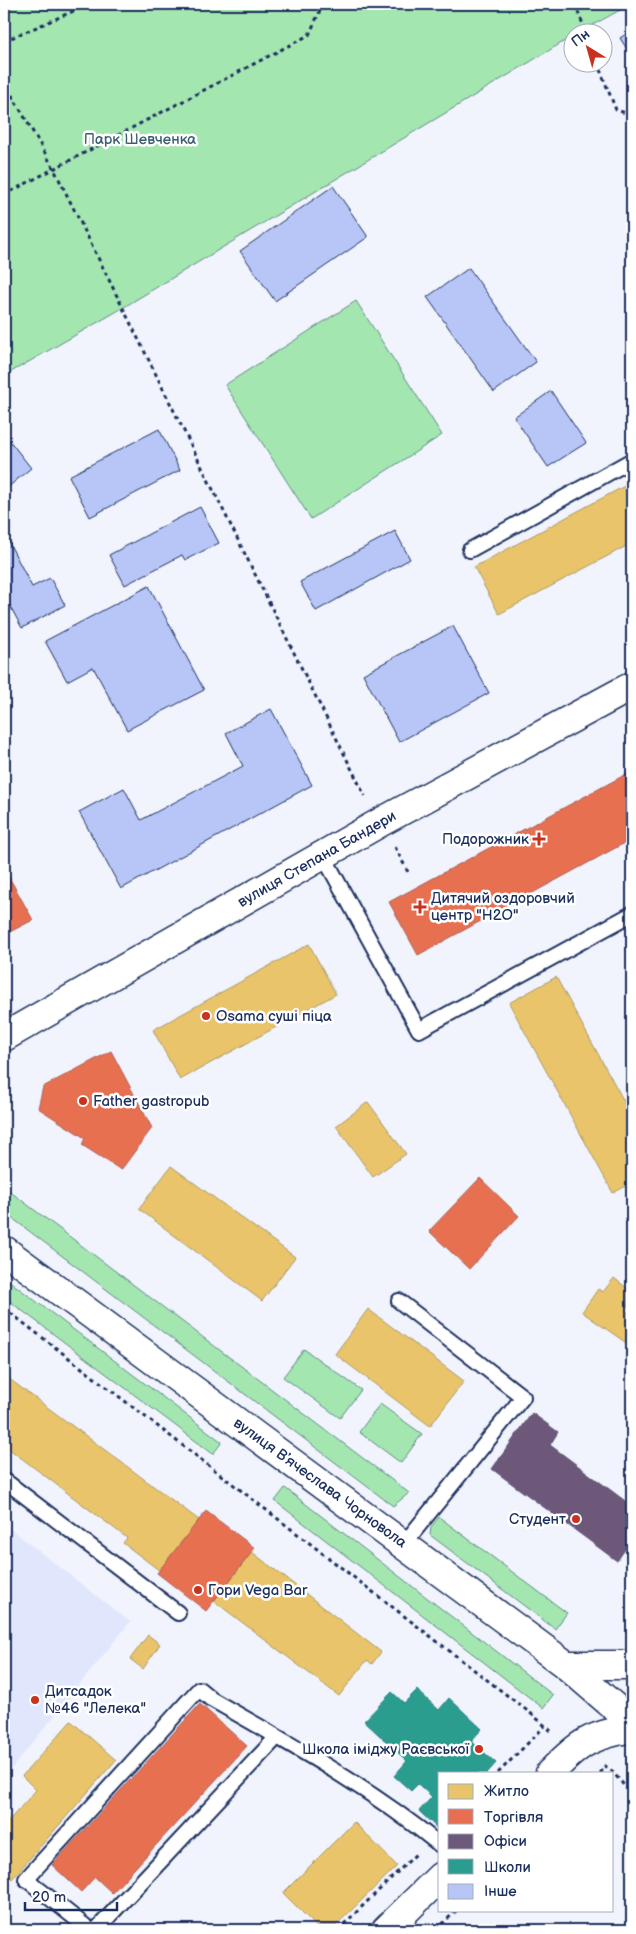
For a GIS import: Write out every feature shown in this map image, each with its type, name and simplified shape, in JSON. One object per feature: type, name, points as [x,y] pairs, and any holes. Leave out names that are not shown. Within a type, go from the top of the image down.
[{"type":"main road","name":"вулиця Степана Бандери","points":[[4,1037],[381,822],[632,686]]},
{"type":"main road","name":"вулиця Вʼячеслава Чорновола","points":[[4,1250],[566,1665],[632,1722]]},
{"type":"main road","points":[[566,1665],[632,1665]]},
{"type":"main road","points":[[551,1772],[574,1749],[600,1734],[632,1728]]},
{"type":"main road","points":[[386,1930],[438,1879]]},
{"type":"lane","points":[[470,550],[632,460]]},
{"type":"lane","points":[[323,855],[419,1030],[632,914]]},
{"type":"lane","points":[[400,1301],[524,1396],[403,1544]]},
{"type":"lane","points":[[4,1480],[178,1613]]},
{"type":"lane","points":[[90,1930],[26,1879],[198,1689],[211,1699],[334,1770],[396,1810],[437,1843]]},
{"type":"lane","points":[[96,1930],[277,1737]]},
{"type":"path","points":[[4,41],[90,4]]},
{"type":"path","points":[[4,194],[309,35],[323,4]]},
{"type":"path","points":[[575,4],[582,22]]},
{"type":"path","points":[[601,72],[616,110],[632,115]]},
{"type":"path","points":[[4,81],[54,169],[357,783],[409,874]]},
{"type":"path","points":[[4,1308],[511,1697],[574,1749],[593,1758],[611,1772]]},
{"type":"path","points":[[499,1772],[545,1726]]},
{"type":"path","points":[[601,1772],[606,1767]]},
{"type":"path","points":[[614,1776],[632,1795]]},
{"type":"path","points":[[338,1930],[410,1858],[437,1843]]},
{"type":"path","points":[[436,1930],[455,1912]]},
{"type":"shaded area","name":"Дитсадок №46 \"Лелека\"","points":[[4,1524],[130,1622],[4,1778]]},
{"type":"green space","name":"Парк Шевченка","points":[[4,4],[631,4],[598,22],[564,22],[564,41],[114,313],[4,376]]},
{"type":"green space","points":[[356,301],[442,435],[311,519],[225,385]]},
{"type":"green space","points":[[4,1187],[409,1493],[393,1506],[4,1212]]},
{"type":"green space","points":[[4,1277],[222,1442],[213,1454],[4,1297]]},
{"type":"green space","points":[[304,1349],[361,1390],[340,1418],[283,1377]]},
{"type":"green space","points":[[380,1404],[422,1434],[401,1463],[359,1432]]},
{"type":"green space","points":[[285,1488],[553,1695],[543,1708],[275,1501]]},
{"type":"green space","points":[[439,1517],[567,1613],[555,1629],[430,1535],[431,1527]]},
{"type":"building: Житло","points":[[632,482],[632,543],[499,614],[474,567]]},
{"type":"building: Житло","points":[[309,944],[336,994],[180,1080],[153,1030]]},
{"type":"building: Житло","points":[[556,977],[632,1116],[632,1183],[613,1193],[509,1003]]},
{"type":"building: Житло","points":[[368,1102],[406,1154],[373,1177],[336,1126]]},
{"type":"building: Житло","points":[[171,1166],[295,1257],[262,1301],[139,1209]]},
{"type":"building: Житло","points":[[614,1278],[632,1292],[632,1299],[625,1310],[632,1316],[632,1347],[582,1312],[598,1289],[603,1292]]},
{"type":"building: Житло","points":[[368,1309],[464,1381],[430,1426],[335,1354]]},
{"type":"building: Житло","points":[[4,1375],[199,1520],[160,1571],[123,1543],[127,1538],[4,1445]]},
{"type":"building: Житло","points":[[252,1552],[381,1652],[372,1664],[367,1660],[339,1696],[214,1601]]},
{"type":"building: Житло","points":[[148,1635],[160,1644],[143,1669],[130,1659]]},
{"type":"building: Житло","points":[[71,1721],[116,1760],[5,1887],[4,1826],[36,1790],[22,1776]]},
{"type":"building: Житло","points":[[354,1822],[397,1866],[331,1930],[320,1930],[283,1893]]},
{"type":"building: Торгівля","points":[[632,771],[632,839],[418,955],[389,902]]},
{"type":"building: Торгівля","points":[[4,868],[33,920],[4,935]]},
{"type":"building: Торгівля","points":[[111,1051],[152,1128],[121,1170],[82,1145],[85,1138],[38,1108],[43,1087]]},
{"type":"building: Торгівля","points":[[480,1178],[519,1216],[469,1269],[429,1231]]},
{"type":"building: Торгівля","points":[[206,1511],[255,1548],[206,1611],[157,1573]]},
{"type":"building: Торгівля","points":[[200,1704],[247,1746],[112,1893],[95,1877],[81,1892],[52,1865]]},
{"type":"building: Офіси","points":[[532,1413],[558,1432],[550,1445],[632,1506],[632,1539],[617,1561],[492,1469]]},
{"type":"building: Школи","points":[[417,1690],[439,1710],[449,1698],[482,1729],[471,1741],[496,1763],[488,1772],[438,1772],[437,1828],[419,1811],[432,1797],[418,1784],[411,1791],[394,1776],[407,1761],[364,1721],[392,1692],[404,1703]]},
{"type":"building: Інше","points":[[632,30],[632,57],[620,38]]},
{"type":"building: Інше","points":[[333,186],[368,237],[275,301],[240,251]]},
{"type":"building: Інше","points":[[469,268],[536,362],[494,392],[427,297]]},
{"type":"building: Інше","points":[[551,391],[586,443],[548,467],[514,417]]},
{"type":"building: Інше","points":[[159,429],[180,470],[90,517],[69,476]]},
{"type":"building: Інше","points":[[9,440],[31,468],[7,488],[4,484],[4,444]]},
{"type":"building: Інше","points":[[200,507],[219,543],[185,560],[182,555],[125,585],[109,555]]},
{"type":"building: Інше","points":[[395,531],[410,559],[316,611],[300,582]]},
{"type":"building: Інше","points":[[4,533],[32,587],[50,578],[65,605],[22,628],[4,595]]},
{"type":"building: Інше","points":[[149,586],[204,690],[127,730],[93,667],[67,681],[45,641]]},
{"type":"building: Інше","points":[[453,626],[489,693],[399,742],[363,674]]},
{"type":"building: Інше","points":[[271,709],[312,785],[121,889],[79,812],[124,788],[141,820],[243,766],[226,733]]},
{"type":"place","name":"Подорожник","points":[[539,839]]},
{"type":"place","name":"Дитячий оздоровчий центр \"H2O\"","points":[[420,907]]},
{"type":"place","name":"Osama суші піца","points":[[206,1016]]},
{"type":"place","name":"Father gastropub","points":[[83,1101]]},
{"type":"place","name":"Студент","points":[[576,1519]]},
{"type":"place","name":"Гори Vega Bar","points":[[198,1590]]},
{"type":"place","name":"Дитсадок №46 \"Лелека\"","points":[[35,1700]]},
{"type":"place","name":"Школа іміджу Раєвської","points":[[479,1749]]}]
